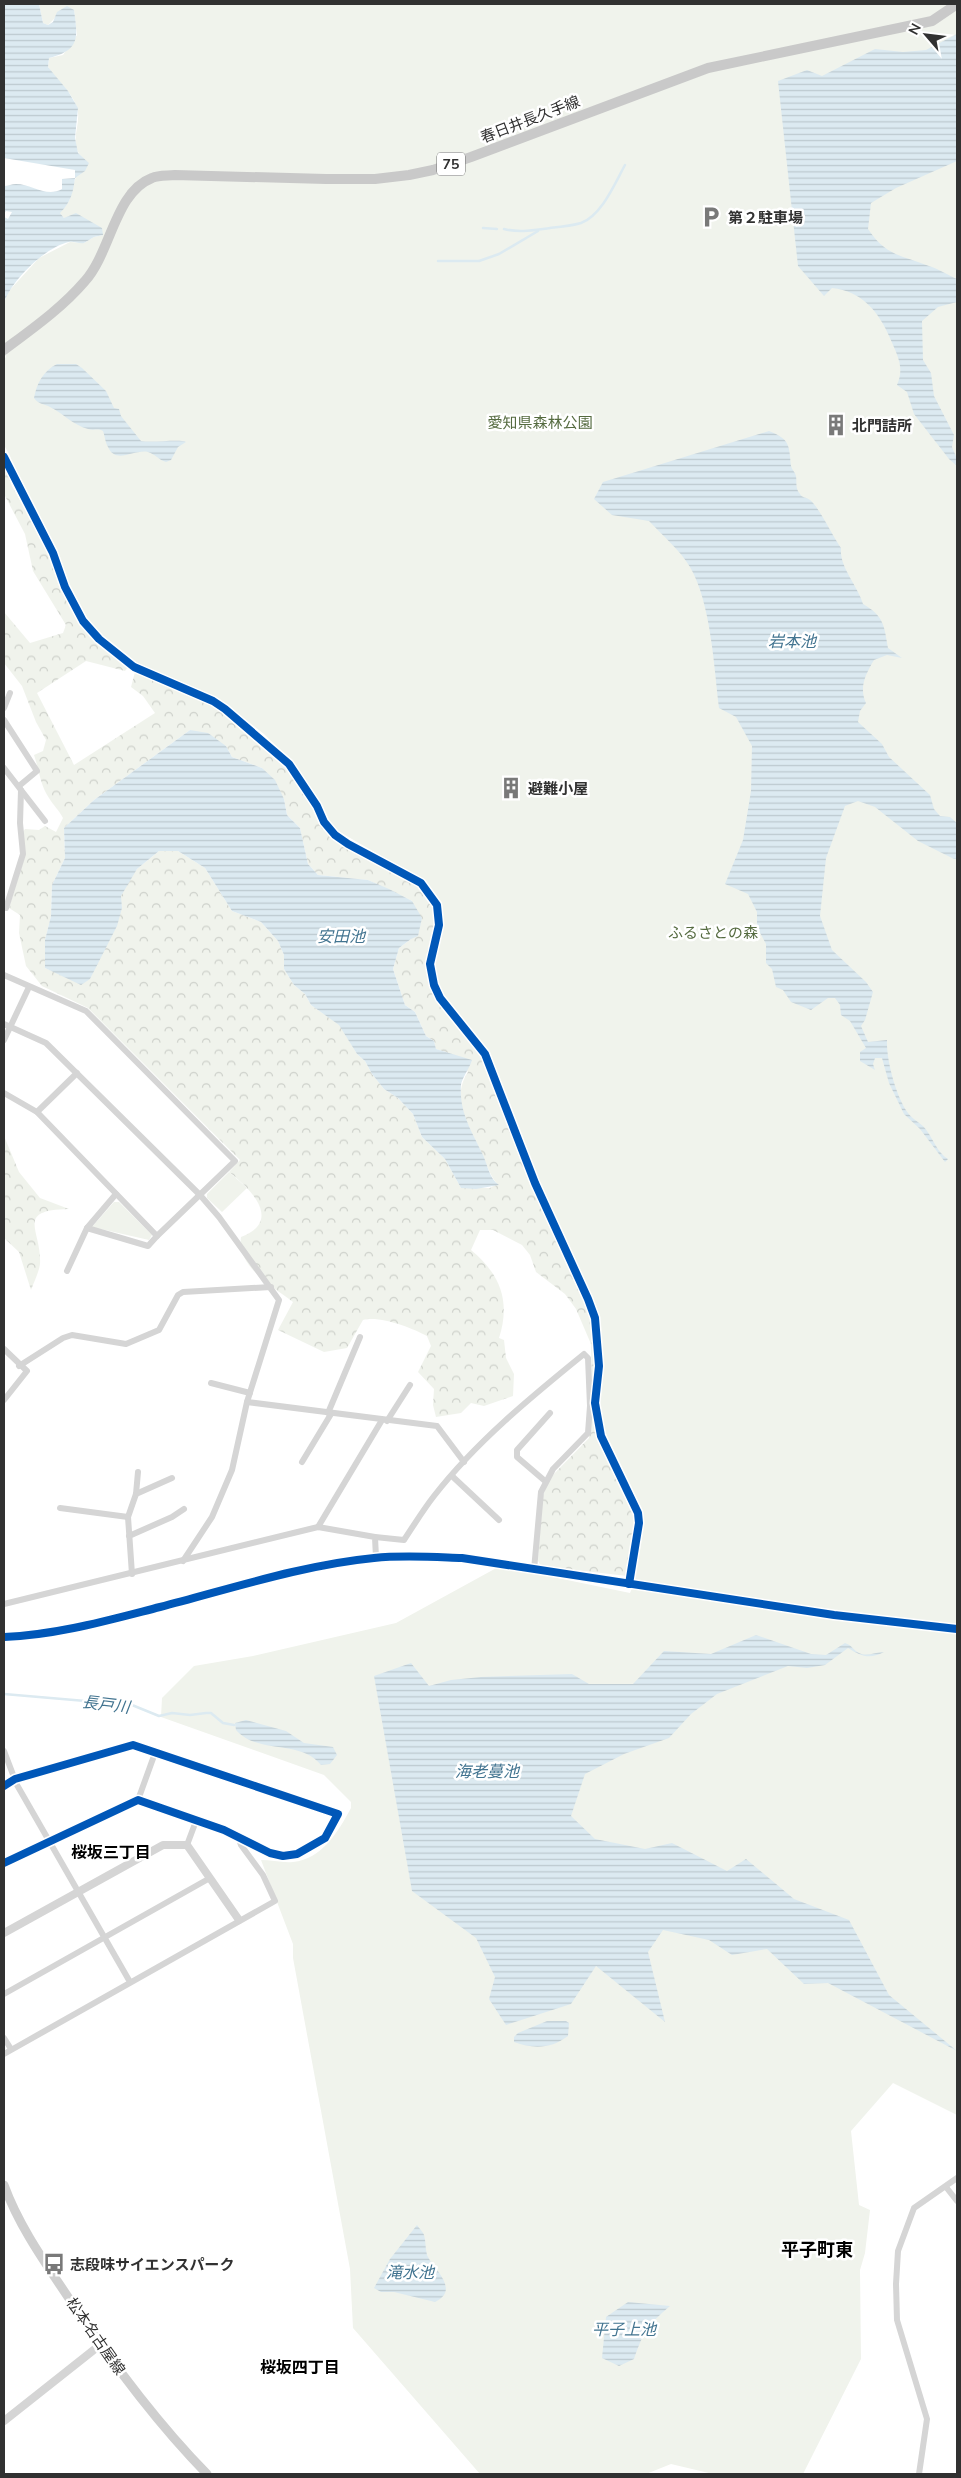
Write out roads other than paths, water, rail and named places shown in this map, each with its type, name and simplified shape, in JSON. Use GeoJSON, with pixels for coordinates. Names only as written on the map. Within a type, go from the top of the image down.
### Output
{"type":"FeatureCollection","features":[{"type":"Feature","properties":{"kind":"main road","name":"春日井長久手線"},"geometry":{"type":"LineString","coordinates":[[4,350],[62,305],[85,282],[101,259],[123,204],[133,190],[153,177],[174,175],[375,179],[425,172],[471,157],[708,68],[932,21],[957,4]]}},
{"type":"Feature","properties":{"kind":"main road","name":"松本名古屋線"},"geometry":{"type":"LineString","coordinates":[[4,2185],[14,2210],[31,2242],[100,2345],[157,2420],[207,2474]]}},
{"type":"Feature","properties":{"kind":"street"},"geometry":{"type":"LineString","coordinates":[[4,457],[53,553],[65,587],[83,621],[99,639],[134,667],[213,701],[225,709],[289,764],[317,806],[324,822],[335,834],[348,844],[421,883],[437,905],[439,925],[432,951],[431,976],[440,998],[485,1054],[535,1183],[595,1318],[599,1366],[586,1437],[553,1469],[545,1481],[541,1492],[534,1570]]}},
{"type":"Feature","properties":{"kind":"street"},"geometry":{"type":"LineString","coordinates":[[4,708],[10,693]]}},
{"type":"Feature","properties":{"kind":"street"},"geometry":{"type":"LineString","coordinates":[[4,720],[37,771],[20,788],[20,823],[23,854],[13,891],[6,908],[4,907]]}},
{"type":"Feature","properties":{"kind":"street"},"geometry":{"type":"LineString","coordinates":[[4,768],[45,821]]}},
{"type":"Feature","properties":{"kind":"street"},"geometry":{"type":"LineString","coordinates":[[4,975],[86,1011],[235,1161],[148,1246],[87,1228]]}},
{"type":"Feature","properties":{"kind":"street"},"geometry":{"type":"LineString","coordinates":[[4,1040],[7,1026],[29,987]]}},
{"type":"Feature","properties":{"kind":"street"},"geometry":{"type":"LineString","coordinates":[[7,1026],[46,1043],[200,1195],[220,1216],[271,1287],[278,1300],[247,1402],[232,1470],[212,1517],[183,1562]]}},
{"type":"Feature","properties":{"kind":"street"},"geometry":{"type":"LineString","coordinates":[[37,1112],[76,1073]]}},
{"type":"Feature","properties":{"kind":"street"},"geometry":{"type":"LineString","coordinates":[[4,1093],[37,1112],[157,1236]]}},
{"type":"Feature","properties":{"kind":"street"},"geometry":{"type":"LineString","coordinates":[[67,1271],[87,1228],[116,1194]]}},
{"type":"Feature","properties":{"kind":"street"},"geometry":{"type":"LineString","coordinates":[[19,1366],[63,1338],[72,1335],[126,1344],[159,1330],[178,1295],[183,1292],[271,1287]]}},
{"type":"Feature","properties":{"kind":"street"},"geometry":{"type":"LineString","coordinates":[[302,1462],[329,1413],[360,1336]]}},
{"type":"Feature","properties":{"kind":"street"},"geometry":{"type":"LineString","coordinates":[[4,1349],[19,1366],[27,1371],[4,1400]]}},
{"type":"Feature","properties":{"kind":"street"},"geometry":{"type":"LineString","coordinates":[[5,1603],[183,1562],[318,1527],[404,1540],[434,1496],[464,1462],[501,1424],[584,1354],[588,1358],[592,1403],[601,1436],[638,1513],[639,1522],[629,1584]]}},
{"type":"Feature","properties":{"kind":"street"},"geometry":{"type":"LineString","coordinates":[[211,1382],[250,1393]]}},
{"type":"Feature","properties":{"kind":"street"},"geometry":{"type":"LineString","coordinates":[[318,1527],[385,1420],[410,1385]]}},
{"type":"Feature","properties":{"kind":"street"},"geometry":{"type":"LineString","coordinates":[[247,1402],[437,1426],[464,1462]]}},
{"type":"Feature","properties":{"kind":"street"},"geometry":{"type":"LineString","coordinates":[[545,1481],[517,1457],[517,1450],[550,1413]]}},
{"type":"Feature","properties":{"kind":"street"},"geometry":{"type":"LineString","coordinates":[[132,1574],[128,1517],[136,1494],[138,1472]]}},
{"type":"Feature","properties":{"kind":"street"},"geometry":{"type":"LineString","coordinates":[[452,1476],[499,1520]]}},
{"type":"Feature","properties":{"kind":"street"},"geometry":{"type":"LineString","coordinates":[[136,1494],[172,1478]]}},
{"type":"Feature","properties":{"kind":"street"},"geometry":{"type":"LineString","coordinates":[[60,1508],[128,1517]]}},
{"type":"Feature","properties":{"kind":"street"},"geometry":{"type":"LineString","coordinates":[[130,1536],[172,1517],[184,1509]]}},
{"type":"Feature","properties":{"kind":"street"},"geometry":{"type":"LineString","coordinates":[[375,1537],[376,1558]]}},
{"type":"Feature","properties":{"kind":"street"},"geometry":{"type":"LineString","coordinates":[[4,1637],[30,1636],[101,1622],[327,1564],[376,1558],[418,1556],[462,1558],[834,1614],[957,1629]]}},
{"type":"Feature","properties":{"kind":"street"},"geometry":{"type":"LineString","coordinates":[[4,1786],[15,1779],[133,1745],[338,1814],[325,1838],[297,1854],[283,1856],[270,1853],[238,1836],[138,1800],[4,1863]]}},
{"type":"Feature","properties":{"kind":"street"},"geometry":{"type":"LineString","coordinates":[[4,1751],[15,1779],[130,1982]]}},
{"type":"Feature","properties":{"kind":"street"},"geometry":{"type":"LineString","coordinates":[[138,1800],[155,1753]]}},
{"type":"Feature","properties":{"kind":"street"},"geometry":{"type":"LineString","coordinates":[[188,1845],[196,1821]]}},
{"type":"Feature","properties":{"kind":"street"},"geometry":{"type":"LineString","coordinates":[[4,2054],[275,1901],[263,1875],[241,1845],[238,1836]]}},
{"type":"Feature","properties":{"kind":"street"},"geometry":{"type":"LineString","coordinates":[[4,1933],[163,1845],[188,1845]]}},
{"type":"Feature","properties":{"kind":"street"},"geometry":{"type":"LineString","coordinates":[[188,1845],[239,1920]]}},
{"type":"Feature","properties":{"kind":"street"},"geometry":{"type":"LineString","coordinates":[[4,1994],[210,1878]]}},
{"type":"Feature","properties":{"kind":"street"},"geometry":{"type":"LineString","coordinates":[[4,2038],[11,2049]]}},
{"type":"Feature","properties":{"kind":"street"},"geometry":{"type":"LineString","coordinates":[[919,2474],[927,2419],[898,2320],[896,2284],[898,2251],[914,2208],[957,2178]]}},
{"type":"Feature","properties":{"kind":"street"},"geometry":{"type":"LineString","coordinates":[[946,2187],[957,2200]]}},
{"type":"Feature","properties":{"kind":"street"},"geometry":{"type":"LineString","coordinates":[[4,2421],[100,2345]]}},
{"type":"Feature","properties":{"kind":"water"},"geometry":{"type":"Polygon","coordinates":[[[4,4],[39,4],[43,23],[48,25],[53,22],[57,12],[67,6],[74,10],[75,41],[67,51],[49,58],[48,67],[68,91],[78,108],[75,138],[78,153],[89,163],[85,171],[75,178],[75,170],[4,158],[4,4]]]}},
{"type":"Feature","properties":{"kind":"water"},"geometry":{"type":"Polygon","coordinates":[[[957,34],[957,161],[896,188],[871,203],[868,229],[881,245],[895,254],[957,279],[957,302],[938,307],[922,321],[923,360],[931,373],[934,396],[954,435],[952,447],[957,459],[957,466],[949,459],[914,414],[907,392],[897,385],[900,372],[899,361],[886,329],[875,312],[861,298],[843,290],[832,288],[824,296],[798,266],[778,81],[807,70],[822,76],[875,49],[903,52],[926,50],[957,34]]]}},
{"type":"Feature","properties":{"kind":"water"},"geometry":{"type":"Polygon","coordinates":[[[75,178],[71,197],[60,213],[64,218],[76,213],[102,228],[103,235],[94,237],[84,243],[69,242],[50,251],[21,275],[4,303],[4,217],[8,219],[12,212],[6,211],[4,214],[4,186],[15,184],[50,192],[62,189],[62,179],[75,178]]]}},
{"type":"Feature","properties":{"kind":"water"},"geometry":{"type":"Polygon","coordinates":[[[57,364],[76,364],[82,368],[106,391],[114,408],[119,409],[121,416],[141,441],[186,442],[178,447],[171,460],[166,462],[148,452],[120,456],[111,452],[103,431],[90,430],[78,425],[34,398],[41,378],[57,364]]]}},
{"type":"Feature","properties":{"kind":"water","name":"岩本池"},"geometry":{"type":"Polygon","coordinates":[[[769,431],[785,440],[789,448],[791,466],[796,476],[798,492],[809,499],[822,515],[841,548],[843,562],[863,604],[870,608],[882,622],[888,648],[902,658],[887,655],[874,660],[864,681],[863,692],[866,703],[860,711],[858,722],[882,744],[889,757],[930,795],[934,809],[940,816],[950,817],[957,823],[957,859],[954,859],[918,841],[875,807],[858,801],[845,806],[826,858],[820,916],[832,950],[866,982],[873,992],[865,1020],[861,1026],[868,1042],[887,1040],[890,1067],[900,1098],[908,1113],[925,1128],[939,1150],[948,1159],[945,1162],[920,1129],[904,1114],[889,1083],[882,1058],[875,1058],[873,1064],[875,1070],[860,1061],[860,1052],[866,1048],[850,1021],[841,1015],[840,1005],[835,998],[828,998],[811,1010],[791,1002],[783,990],[776,987],[772,969],[766,963],[766,944],[757,927],[757,912],[748,894],[725,884],[743,840],[751,791],[752,746],[736,717],[719,708],[713,655],[703,598],[690,567],[671,543],[649,521],[612,515],[594,499],[603,482],[769,431]]]}},
{"type":"Feature","properties":{"kind":"water","name":"安田池"},"geometry":{"type":"Polygon","coordinates":[[[190,730],[208,733],[226,746],[232,757],[262,768],[275,780],[284,799],[287,815],[300,828],[308,864],[318,875],[368,880],[412,901],[422,918],[418,936],[399,948],[393,969],[405,1005],[415,1012],[426,1036],[434,1041],[436,1049],[472,1060],[461,1083],[462,1104],[467,1122],[491,1175],[499,1185],[476,1189],[461,1188],[445,1159],[422,1137],[413,1114],[398,1098],[384,1089],[372,1074],[365,1061],[357,1054],[339,1025],[311,1005],[305,994],[294,985],[284,969],[284,955],[278,941],[261,922],[232,911],[205,868],[178,851],[159,851],[137,869],[121,896],[122,908],[117,926],[90,979],[81,985],[45,968],[45,940],[51,916],[52,885],[65,858],[64,828],[94,800],[190,730]]]}},
{"type":"Feature","properties":{"kind":"water","name":"海老蔓池"},"geometry":{"type":"Polygon","coordinates":[[[756,1635],[811,1654],[826,1655],[845,1643],[862,1654],[884,1652],[874,1656],[865,1656],[848,1648],[825,1665],[807,1668],[788,1666],[717,1694],[691,1714],[669,1738],[624,1754],[585,1774],[571,1816],[595,1839],[645,1849],[672,1843],[727,1871],[746,1859],[794,1899],[849,1920],[889,1995],[957,2051],[828,1983],[804,1984],[767,1949],[732,1955],[709,1940],[663,1930],[648,1952],[665,2022],[596,1966],[571,2004],[506,2025],[489,1999],[495,1977],[476,1938],[412,1891],[374,1676],[411,1663],[429,1686],[451,1680],[481,1677],[572,1674],[589,1684],[633,1684],[664,1651],[711,1654],[756,1635]]]}},
{"type":"Feature","properties":{"kind":"water"},"geometry":{"type":"Polygon","coordinates":[[[246,1720],[286,1731],[304,1743],[333,1747],[337,1755],[330,1764],[321,1765],[312,1757],[302,1752],[267,1745],[245,1738],[236,1730],[235,1723],[246,1720]]]}},
{"type":"Feature","properties":{"kind":"water"},"geometry":{"type":"Polygon","coordinates":[[[547,2021],[566,2021],[569,2023],[568,2036],[555,2043],[535,2047],[514,2042],[514,2037],[518,2033],[547,2021]]]}},
{"type":"Feature","properties":{"kind":"water","name":"滝水池"},"geometry":{"type":"Polygon","coordinates":[[[417,2225],[424,2235],[427,2255],[445,2285],[446,2291],[435,2302],[394,2292],[381,2292],[374,2288],[390,2259],[417,2225]]]}},
{"type":"Feature","properties":{"kind":"water","name":"平子上池"},"geometry":{"type":"Polygon","coordinates":[[[628,2302],[670,2306],[648,2329],[640,2342],[634,2359],[619,2366],[602,2358],[606,2317],[628,2302]]]}},
{"type":"Feature","properties":{"kind":"waterway"},"geometry":{"type":"LineString","coordinates":[[504,229],[527,231],[566,226],[589,219],[602,206],[625,165]]}},
{"type":"Feature","properties":{"kind":"waterway"},"geometry":{"type":"LineString","coordinates":[[483,228],[497,229]]}},
{"type":"Feature","properties":{"kind":"waterway"},"geometry":{"type":"LineString","coordinates":[[438,261],[479,261],[499,254],[538,231]]}},
{"type":"Feature","properties":{"kind":"waterway","name":"長戸川"},"geometry":{"type":"LineString","coordinates":[[4,1694],[132,1705],[159,1716],[172,1713],[190,1715],[211,1713],[223,1723],[234,1725]]}},
{"type":"Feature","properties":{"kind":"place","name":"第２駐車場"},"geometry":{"type":"Point","coordinates":[711,217]}},
{"type":"Feature","properties":{"kind":"place","name":"北門詰所"},"geometry":{"type":"Point","coordinates":[836,425]}},
{"type":"Feature","properties":{"kind":"place","name":"避難小屋"},"geometry":{"type":"Point","coordinates":[511,788]}},
{"type":"Feature","properties":{"kind":"place","name":"志段味サイエンスパーク"},"geometry":{"type":"Point","coordinates":[54,2264]}},
{"type":"Feature","properties":{"kind":"district","name":"桜坂三丁目"},"geometry":{"type":"Point","coordinates":[111,1852]}},
{"type":"Feature","properties":{"kind":"district","name":"平子町東"},"geometry":{"type":"Point","coordinates":[817,2249]}},
{"type":"Feature","properties":{"kind":"district","name":"桜坂四丁目"},"geometry":{"type":"Point","coordinates":[300,2367]}},
{"type":"Feature","properties":{"kind":"park label","name":"愛知県森林公園"},"geometry":{"type":"Point","coordinates":[540,422]}},
{"type":"Feature","properties":{"kind":"park label","name":"ふるさとの森"},"geometry":{"type":"Point","coordinates":[713,932]}}]}
